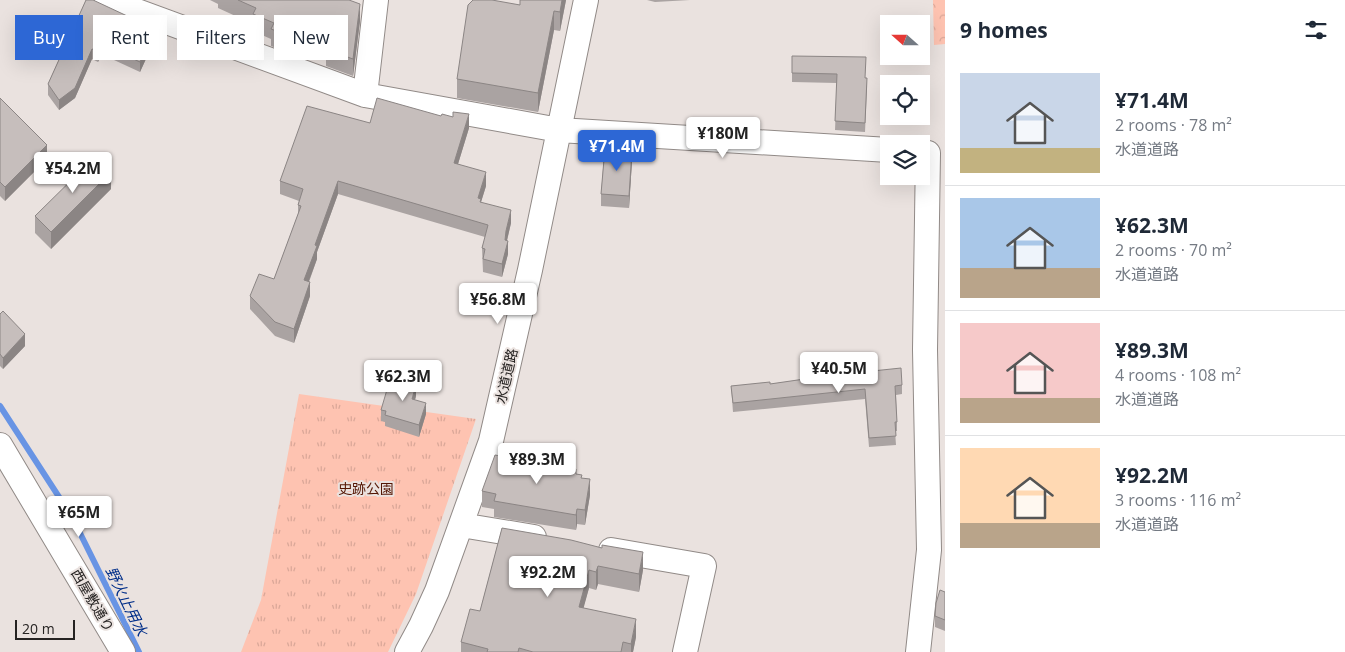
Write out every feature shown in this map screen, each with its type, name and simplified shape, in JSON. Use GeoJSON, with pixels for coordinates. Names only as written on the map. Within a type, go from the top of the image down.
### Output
{"type":"FeatureCollection","features":[{"type":"Feature","properties":{"kind":"street"},"geometry":{"type":"LineString","coordinates":[[107,0],[365,95],[559,130],[880,149]]}},
{"type":"Feature","properties":{"kind":"street"},"geometry":{"type":"LineString","coordinates":[[365,95],[376,0]]}},
{"type":"Feature","properties":{"kind":"street","name":"水道道路"},"geometry":{"type":"LineString","coordinates":[[407,652],[437,591],[491,441],[530,270],[586,0]]}},
{"type":"Feature","properties":{"kind":"street"},"geometry":{"type":"LineString","coordinates":[[918,652],[929,550],[926,350],[931,152]]}},
{"type":"Feature","properties":{"kind":"street","name":"西屋敷通り"},"geometry":{"type":"LineString","coordinates":[[0,445],[123,652]]}},
{"type":"Feature","properties":{"kind":"street"},"geometry":{"type":"LineString","coordinates":[[461,525],[559,541]]}},
{"type":"Feature","properties":{"kind":"street"},"geometry":{"type":"LineString","coordinates":[[588,546],[704,566],[685,652]]}},
{"type":"Feature","properties":{"kind":"green space"},"geometry":{"type":"Polygon","coordinates":[[[933,0],[945,0],[945,44],[934,45],[933,0]]]}},
{"type":"Feature","properties":{"kind":"green space","name":"史跡公園"},"geometry":{"type":"Polygon","coordinates":[[[299,394],[476,419],[416,594],[388,652],[241,652],[261,600],[299,394]]]}},
{"type":"Feature","properties":{"kind":"building"},"geometry":{"type":"Polygon","coordinates":[[[86,0],[93,0],[125,15],[93,15],[93,49],[75,88],[59,100],[48,84],[59,60],[83,60],[83,15],[79,15],[86,0]]]}},
{"type":"Feature","properties":{"kind":"building"},"geometry":{"type":"Polygon","coordinates":[[[238,0],[349,0],[360,4],[353,59],[348,57],[348,15],[274,15],[274,23],[264,19],[264,15],[253,14],[256,8],[238,0]]]}},
{"type":"Feature","properties":{"kind":"building"},"geometry":{"type":"Polygon","coordinates":[[[473,0],[492,0],[520,5],[520,0],[562,0],[560,12],[554,11],[538,93],[457,79],[468,5],[473,0]]]}},
{"type":"Feature","properties":{"kind":"building"},"geometry":{"type":"Polygon","coordinates":[[[792,56],[866,57],[865,123],[835,121],[837,74],[792,73],[792,56]]]}},
{"type":"Feature","properties":{"kind":"building"},"geometry":{"type":"Polygon","coordinates":[[[0,98],[47,145],[5,187],[0,182],[0,98]]]}},
{"type":"Feature","properties":{"kind":"building"},"geometry":{"type":"Polygon","coordinates":[[[377,98],[441,116],[442,114],[453,117],[453,112],[469,114],[454,163],[486,172],[478,198],[481,199],[480,202],[511,210],[505,240],[508,241],[502,264],[483,259],[485,249],[482,248],[488,225],[338,181],[304,280],[310,282],[294,329],[275,322],[250,296],[259,274],[274,279],[301,206],[298,205],[303,189],[280,181],[307,106],[370,123],[377,98]]]}},
{"type":"Feature","properties":{"kind":"building"},"geometry":{"type":"Polygon","coordinates":[[[595,140],[615,141],[614,148],[594,148],[595,140]]]}},
{"type":"Feature","properties":{"kind":"building"},"geometry":{"type":"Polygon","coordinates":[[[605,148],[632,150],[629,196],[601,194],[605,148]]]}},
{"type":"Feature","properties":{"kind":"building"},"geometry":{"type":"Polygon","coordinates":[[[96,156],[111,172],[51,232],[35,216],[96,156]]]}},
{"type":"Feature","properties":{"kind":"building"},"geometry":{"type":"Polygon","coordinates":[[[3,311],[25,334],[3,358],[0,354],[0,314],[3,311]]]}},
{"type":"Feature","properties":{"kind":"building"},"geometry":{"type":"Polygon","coordinates":[[[901,368],[902,385],[895,386],[896,436],[869,438],[865,389],[733,403],[731,386],[770,382],[770,384],[839,374],[839,371],[862,369],[863,372],[901,368]]]}},
{"type":"Feature","properties":{"kind":"building"},"geometry":{"type":"Polygon","coordinates":[[[391,376],[416,385],[412,399],[426,403],[419,425],[385,415],[386,411],[381,410],[391,376]]]}},
{"type":"Feature","properties":{"kind":"building"},"geometry":{"type":"Polygon","coordinates":[[[495,455],[576,469],[576,474],[582,475],[581,478],[590,479],[585,510],[577,509],[576,515],[494,501],[496,494],[482,491],[495,455]]]}},
{"type":"Feature","properties":{"kind":"building"},"geometry":{"type":"Polygon","coordinates":[[[502,528],[571,540],[602,548],[602,545],[643,552],[639,574],[598,566],[596,572],[589,570],[579,607],[636,619],[631,644],[623,642],[621,652],[533,652],[519,648],[518,652],[487,652],[488,649],[461,642],[470,609],[480,611],[502,528]]]}},
{"type":"Feature","properties":{"kind":"building"},"geometry":{"type":"Polygon","coordinates":[[[940,590],[945,592],[945,620],[935,616],[940,590]]]}},
{"type":"Feature","properties":{"kind":"waterway","name":"野火止用水"},"geometry":{"type":"LineString","coordinates":[[0,406],[72,517],[139,652]]}}]}
